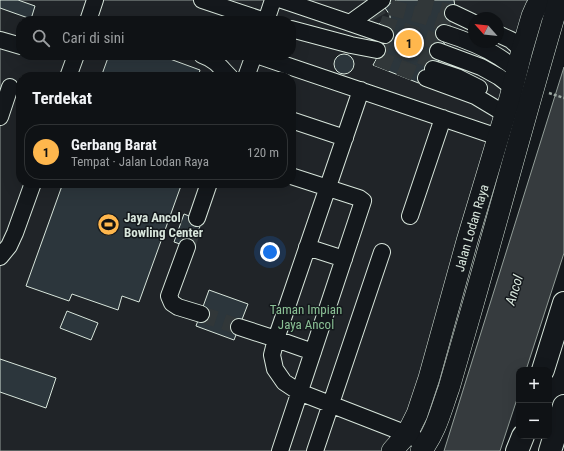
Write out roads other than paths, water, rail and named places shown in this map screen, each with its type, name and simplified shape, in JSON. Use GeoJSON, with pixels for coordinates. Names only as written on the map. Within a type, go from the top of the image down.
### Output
{"type":"FeatureCollection","features":[{"type":"Feature","properties":{"kind":"highway"},"geometry":{"type":"LineString","coordinates":[[544,367],[564,303]]}},
{"type":"Feature","properties":{"kind":"highway"},"geometry":{"type":"LineString","coordinates":[[550,451],[564,406]]}},
{"type":"Feature","properties":{"kind":"highway"},"geometry":{"type":"LineString","coordinates":[[554,451],[564,419]]}},
{"type":"Feature","properties":{"kind":"highway"},"geometry":{"type":"LineString","coordinates":[[517,451],[521,439]]}},
{"type":"Feature","properties":{"kind":"main road","name":"Jalan Lodan Raya"},"geometry":{"type":"LineString","coordinates":[[392,451],[407,434],[417,414],[429,378],[532,16],[541,0]]}},
{"type":"Feature","properties":{"kind":"main road","name":"Jalan Lodan Raya"},"geometry":{"type":"LineString","coordinates":[[423,448],[437,425],[461,348],[559,0]]}},
{"type":"Feature","properties":{"kind":"street"},"geometry":{"type":"LineString","coordinates":[[90,16],[95,0]]}},
{"type":"Feature","properties":{"kind":"street"},"geometry":{"type":"LineString","coordinates":[[202,0],[250,16]]}},
{"type":"Feature","properties":{"kind":"street"},"geometry":{"type":"LineString","coordinates":[[267,16],[273,0]]}},
{"type":"Feature","properties":{"kind":"street"},"geometry":{"type":"LineString","coordinates":[[288,2],[316,0]]}},
{"type":"Feature","properties":{"kind":"street"},"geometry":{"type":"LineString","coordinates":[[350,23],[382,0]]}},
{"type":"Feature","properties":{"kind":"street"},"geometry":{"type":"LineString","coordinates":[[288,2],[350,23],[379,42],[351,45],[296,30]]}},
{"type":"Feature","properties":{"kind":"street"},"geometry":{"type":"LineString","coordinates":[[441,47],[468,27]]}},
{"type":"Feature","properties":{"kind":"street"},"geometry":{"type":"LineString","coordinates":[[441,47],[468,36]]}},
{"type":"Feature","properties":{"kind":"street"},"geometry":{"type":"LineString","coordinates":[[504,37],[511,40],[513,83]]}},
{"type":"Feature","properties":{"kind":"street"},"geometry":{"type":"LineString","coordinates":[[0,40],[16,45]]}},
{"type":"Feature","properties":{"kind":"street"},"geometry":{"type":"LineString","coordinates":[[441,47],[476,96],[513,83]]}},
{"type":"Feature","properties":{"kind":"street"},"geometry":{"type":"LineString","coordinates":[[441,47],[513,83]]}},
{"type":"Feature","properties":{"kind":"street"},"geometry":{"type":"LineString","coordinates":[[499,48],[513,83]]}},
{"type":"Feature","properties":{"kind":"street"},"geometry":{"type":"LineString","coordinates":[[70,72],[74,60]]}},
{"type":"Feature","properties":{"kind":"street"},"geometry":{"type":"LineString","coordinates":[[213,60],[225,72]]}},
{"type":"Feature","properties":{"kind":"street"},"geometry":{"type":"LineString","coordinates":[[248,72],[253,60]]}},
{"type":"Feature","properties":{"kind":"street"},"geometry":{"type":"LineString","coordinates":[[270,60],[498,137]]}},
{"type":"Feature","properties":{"kind":"street"},"geometry":{"type":"LineString","coordinates":[[0,117],[10,87]]}},
{"type":"Feature","properties":{"kind":"street"},"geometry":{"type":"LineString","coordinates":[[361,90],[276,339],[272,355],[275,369],[284,382],[299,392],[407,434],[423,448]]}},
{"type":"Feature","properties":{"kind":"street"},"geometry":{"type":"LineString","coordinates":[[410,216],[443,118]]}},
{"type":"Feature","properties":{"kind":"street"},"geometry":{"type":"LineString","coordinates":[[296,122],[345,138]]}},
{"type":"Feature","properties":{"kind":"street"},"geometry":{"type":"LineString","coordinates":[[280,451],[363,201],[359,198],[296,178]]}},
{"type":"Feature","properties":{"kind":"street"},"geometry":{"type":"LineString","coordinates":[[0,256],[9,246],[15,234],[31,188]]}},
{"type":"Feature","properties":{"kind":"street"},"geometry":{"type":"LineString","coordinates":[[196,218],[207,188]]}},
{"type":"Feature","properties":{"kind":"street"},"geometry":{"type":"LineString","coordinates":[[187,246],[170,296],[172,303],[178,307],[201,314]]}},
{"type":"Feature","properties":{"kind":"street"},"geometry":{"type":"LineString","coordinates":[[307,247],[344,259]]}},
{"type":"Feature","properties":{"kind":"street"},"geometry":{"type":"LineString","coordinates":[[315,451],[382,252]]}},
{"type":"Feature","properties":{"kind":"street"},"geometry":{"type":"LineString","coordinates":[[239,327],[313,352]]}},
{"type":"Feature","properties":{"kind":"water","name":"Ancol"},"geometry":{"type":"Polygon","coordinates":[[[564,67],[564,253],[527,367],[516,367],[516,402],[500,451],[444,451],[564,67]]]}},
{"type":"Feature","properties":{"kind":"tunnel"},"geometry":{"type":"LineString","coordinates":[[417,4],[453,13]]}},
{"type":"Feature","properties":{"kind":"tunnel"},"geometry":{"type":"LineString","coordinates":[[368,14],[382,6],[385,6],[450,25]]}},
{"type":"Feature","properties":{"kind":"tunnel"},"geometry":{"type":"LineString","coordinates":[[380,23],[445,44]]}},
{"type":"Feature","properties":{"kind":"tunnel"},"geometry":{"type":"LineString","coordinates":[[374,42],[410,52],[438,63]]}},
{"type":"Feature","properties":{"kind":"tunnel"},"geometry":{"type":"LineString","coordinates":[[377,58],[426,78]]}},
{"type":"Feature","properties":{"kind":"tunnel"},"geometry":{"type":"LineString","coordinates":[[187,247],[197,218]]}},
{"type":"Feature","properties":{"kind":"tunnel"},"geometry":{"type":"LineString","coordinates":[[201,314],[239,327]]}},
{"type":"Feature","properties":{"kind":"place","name":"Gerbang Barat"},"geometry":{"type":"Point","coordinates":[409,43]}},
{"type":"Feature","properties":{"kind":"place","name":"Jaya Ancol Bowling Center"},"geometry":{"type":"Point","coordinates":[108,224]}},
{"type":"Feature","properties":{"kind":"park label","name":"Taman Impian Jaya Ancol"},"geometry":{"type":"Point","coordinates":[306,316]}}]}
